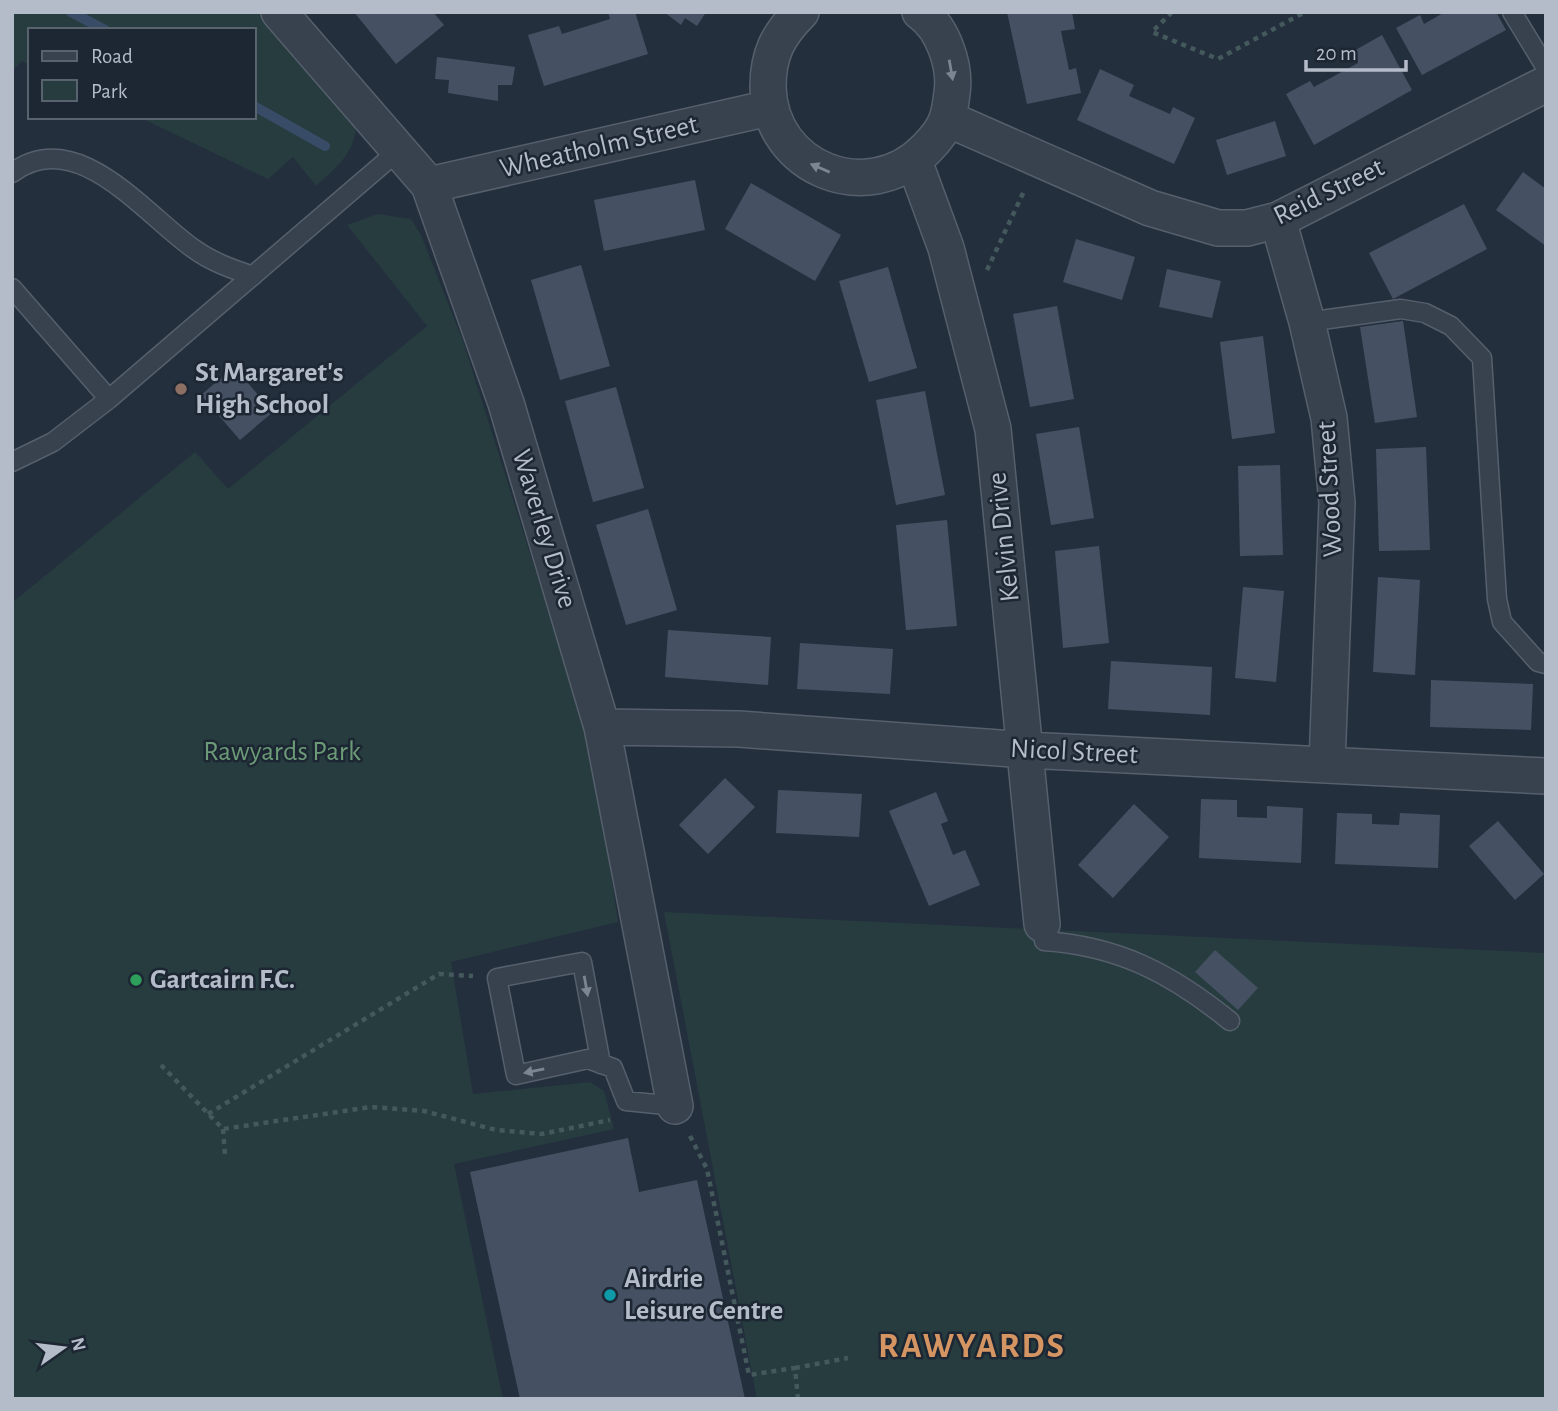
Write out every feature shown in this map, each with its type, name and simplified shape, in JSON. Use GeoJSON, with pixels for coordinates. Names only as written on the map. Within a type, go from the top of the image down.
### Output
{"type":"FeatureCollection","features":[{"type":"Feature","properties":{"kind":"street","name":"Waverley Drive"},"geometry":{"type":"LineString","coordinates":[[279,12],[429,186],[506,403],[602,727],[675,1106]]}},
{"type":"Feature","properties":{"kind":"street"},"geometry":{"type":"LineString","coordinates":[[801,12],[781,32],[768,63],[769,108],[783,138],[806,161],[822,170],[855,178],[887,174],[914,161],[937,138],[948,119],[954,80],[947,48],[924,13]]}},
{"type":"Feature","properties":{"kind":"street","name":"Reid Street"},"geometry":{"type":"LineString","coordinates":[[948,119],[1150,208],[1218,228],[1247,228],[1278,220],[1546,84]]}},
{"type":"Feature","properties":{"kind":"street","name":"Wheatholm Street"},"geometry":{"type":"LineString","coordinates":[[429,186],[769,108]]}},
{"type":"Feature","properties":{"kind":"street","name":"Kelvin Drive"},"geometry":{"type":"LineString","coordinates":[[914,161],[946,248],[993,429],[1042,924]]}},
{"type":"Feature","properties":{"kind":"street","name":"Wood Street"},"geometry":{"type":"LineString","coordinates":[[1278,220],[1307,322],[1329,418],[1336,503],[1327,764]]}},
{"type":"Feature","properties":{"kind":"street","name":"Nicol Street"},"geometry":{"type":"LineString","coordinates":[[602,727],[739,729],[1026,750],[1546,776]]}},
{"type":"Feature","properties":{"kind":"lane"},"geometry":{"type":"LineString","coordinates":[[1512,12],[1546,68]]}},
{"type":"Feature","properties":{"kind":"lane"},"geometry":{"type":"LineString","coordinates":[[12,462],[53,442],[109,399],[398,151]]}},
{"type":"Feature","properties":{"kind":"lane"},"geometry":{"type":"LineString","coordinates":[[12,173],[24,164],[69,158],[108,178],[195,250],[222,265],[253,276]]}},
{"type":"Feature","properties":{"kind":"lane"},"geometry":{"type":"LineString","coordinates":[[12,288],[109,399]]}},
{"type":"Feature","properties":{"kind":"lane"},"geometry":{"type":"LineString","coordinates":[[1307,322],[1401,309],[1425,313],[1451,326],[1482,358],[1497,599],[1502,622],[1538,662],[1546,664]]}},
{"type":"Feature","properties":{"kind":"lane"},"geometry":{"type":"LineString","coordinates":[[1042,924],[1044,941],[1079,943],[1114,953],[1164,973],[1193,991],[1230,1021]]}},
{"type":"Feature","properties":{"kind":"lane"},"geometry":{"type":"LineString","coordinates":[[601,1064],[582,962],[497,978],[516,1075],[587,1059],[601,1064],[613,1068],[626,1101],[675,1106]]}},
{"type":"Feature","properties":{"kind":"path"},"geometry":{"type":"LineString","coordinates":[[1172,12],[1152,32],[1218,59],[1305,12]]}},
{"type":"Feature","properties":{"kind":"path"},"geometry":{"type":"LineString","coordinates":[[965,316],[1039,160]]}},
{"type":"Feature","properties":{"kind":"path"},"geometry":{"type":"LineString","coordinates":[[208,1114],[439,974],[497,978]]}},
{"type":"Feature","properties":{"kind":"path"},"geometry":{"type":"LineString","coordinates":[[161,1065],[223,1129],[225,1155]]}},
{"type":"Feature","properties":{"kind":"path"},"geometry":{"type":"LineString","coordinates":[[675,1106],[707,1169],[749,1375],[848,1358]]}},
{"type":"Feature","properties":{"kind":"path"},"geometry":{"type":"LineString","coordinates":[[223,1129],[371,1107],[424,1111],[496,1130],[542,1134],[619,1118]]}},
{"type":"Feature","properties":{"kind":"path"},"geometry":{"type":"LineString","coordinates":[[794,1368],[798,1399]]}},
{"type":"Feature","properties":{"kind":"green space"},"geometry":{"type":"Polygon","coordinates":[[[12,12],[264,12],[356,126],[355,136],[343,159],[316,186],[293,157],[268,179],[143,119],[256,119],[256,28],[28,28],[28,64],[22,61],[12,71],[12,12]]]}},
{"type":"Feature","properties":{"kind":"green space","name":"Rawyards Park"},"geometry":{"type":"Polygon","coordinates":[[[378,214],[411,219],[421,235],[463,341],[574,693],[597,782],[618,922],[451,962],[473,1094],[590,1082],[604,1091],[614,1129],[454,1164],[503,1399],[12,1399],[12,603],[195,452],[228,489],[427,326],[347,225],[378,214]]]}},
{"type":"Feature","properties":{"kind":"green space"},"geometry":{"type":"Polygon","coordinates":[[[664,912],[1546,953],[1546,1399],[757,1399],[664,912]]]}},
{"type":"Feature","properties":{"kind":"building"},"geometry":{"type":"Polygon","coordinates":[[[354,12],[433,12],[444,25],[396,64],[354,12]]]}},
{"type":"Feature","properties":{"kind":"building"},"geometry":{"type":"Polygon","coordinates":[[[608,12],[635,12],[648,54],[544,86],[528,35],[559,26],[562,34],[610,19],[608,12]]]}},
{"type":"Feature","properties":{"kind":"building"},"geometry":{"type":"Polygon","coordinates":[[[664,12],[706,12],[697,26],[685,18],[681,25],[664,12]]]}},
{"type":"Feature","properties":{"kind":"building"},"geometry":{"type":"Polygon","coordinates":[[[1007,12],[1072,12],[1075,29],[1061,31],[1069,70],[1076,68],[1081,93],[1027,104],[1007,12]]]}},
{"type":"Feature","properties":{"kind":"building"},"geometry":{"type":"Polygon","coordinates":[[[1445,12],[1496,12],[1506,30],[1422,75],[1396,28],[1420,15],[1424,24],[1445,12]]]}},
{"type":"Feature","properties":{"kind":"building"},"geometry":{"type":"Polygon","coordinates":[[[1382,35],[1412,90],[1314,145],[1286,94],[1310,81],[1314,87],[1358,63],[1352,52],[1382,35]]]}},
{"type":"Feature","properties":{"kind":"building"},"geometry":{"type":"Polygon","coordinates":[[[437,57],[515,67],[512,85],[498,85],[498,101],[448,93],[449,80],[435,79],[437,57]]]}},
{"type":"Feature","properties":{"kind":"building"},"geometry":{"type":"Polygon","coordinates":[[[1100,69],[1134,85],[1129,96],[1170,114],[1173,107],[1195,118],[1174,164],[1077,120],[1100,69]]]}},
{"type":"Feature","properties":{"kind":"building"},"geometry":{"type":"Polygon","coordinates":[[[1275,121],[1286,156],[1227,175],[1216,140],[1275,121]]]}},
{"type":"Feature","properties":{"kind":"building"},"geometry":{"type":"Polygon","coordinates":[[[1523,172],[1546,189],[1546,246],[1496,210],[1523,172]]]}},
{"type":"Feature","properties":{"kind":"building"},"geometry":{"type":"Polygon","coordinates":[[[695,180],[705,230],[604,251],[594,200],[695,180]]]}},
{"type":"Feature","properties":{"kind":"building"},"geometry":{"type":"Polygon","coordinates":[[[751,183],[841,235],[815,281],[725,229],[751,183]]]}},
{"type":"Feature","properties":{"kind":"building"},"geometry":{"type":"Polygon","coordinates":[[[1464,204],[1487,249],[1393,299],[1369,253],[1464,204]]]}},
{"type":"Feature","properties":{"kind":"building"},"geometry":{"type":"Polygon","coordinates":[[[1076,239],[1135,257],[1122,300],[1063,282],[1076,239]]]}},
{"type":"Feature","properties":{"kind":"building"},"geometry":{"type":"Polygon","coordinates":[[[581,265],[610,366],[560,380],[531,280],[581,265]]]}},
{"type":"Feature","properties":{"kind":"building"},"geometry":{"type":"Polygon","coordinates":[[[888,267],[917,368],[869,382],[839,281],[888,267]]]}},
{"type":"Feature","properties":{"kind":"building"},"geometry":{"type":"Polygon","coordinates":[[[1167,269],[1221,281],[1212,318],[1159,307],[1167,269]]]}},
{"type":"Feature","properties":{"kind":"building"},"geometry":{"type":"Polygon","coordinates":[[[1057,306],[1074,399],[1030,407],[1013,314],[1057,306]]]}},
{"type":"Feature","properties":{"kind":"building"},"geometry":{"type":"Polygon","coordinates":[[[1403,321],[1417,417],[1375,423],[1360,327],[1403,321]]]}},
{"type":"Feature","properties":{"kind":"building"},"geometry":{"type":"Polygon","coordinates":[[[1263,336],[1275,433],[1232,439],[1220,342],[1263,336]]]}},
{"type":"Feature","properties":{"kind":"building"},"geometry":{"type":"Polygon","coordinates":[[[234,367],[273,412],[240,440],[201,395],[234,367]]]}},
{"type":"Feature","properties":{"kind":"building"},"geometry":{"type":"Polygon","coordinates":[[[616,387],[644,488],[593,502],[565,401],[616,387]]]}},
{"type":"Feature","properties":{"kind":"building"},"geometry":{"type":"Polygon","coordinates":[[[925,391],[945,495],[896,505],[876,400],[925,391]]]}},
{"type":"Feature","properties":{"kind":"building"},"geometry":{"type":"Polygon","coordinates":[[[1079,427],[1094,518],[1051,525],[1036,434],[1079,427]]]}},
{"type":"Feature","properties":{"kind":"building"},"geometry":{"type":"Polygon","coordinates":[[[1426,447],[1430,550],[1379,551],[1376,449],[1426,447]]]}},
{"type":"Feature","properties":{"kind":"building"},"geometry":{"type":"Polygon","coordinates":[[[1280,465],[1283,555],[1240,556],[1238,466],[1280,465]]]}},
{"type":"Feature","properties":{"kind":"building"},"geometry":{"type":"Polygon","coordinates":[[[648,509],[677,610],[626,625],[596,525],[648,509]]]}},
{"type":"Feature","properties":{"kind":"building"},"geometry":{"type":"Polygon","coordinates":[[[947,520],[957,626],[906,630],[896,525],[947,520]]]}},
{"type":"Feature","properties":{"kind":"building"},"geometry":{"type":"Polygon","coordinates":[[[1099,546],[1109,643],[1063,648],[1055,551],[1099,546]]]}},
{"type":"Feature","properties":{"kind":"building"},"geometry":{"type":"Polygon","coordinates":[[[1378,577],[1420,580],[1415,675],[1373,672],[1378,577]]]}},
{"type":"Feature","properties":{"kind":"building"},"geometry":{"type":"Polygon","coordinates":[[[1243,587],[1284,591],[1276,682],[1235,678],[1243,587]]]}},
{"type":"Feature","properties":{"kind":"building"},"geometry":{"type":"Polygon","coordinates":[[[668,630],[771,637],[768,685],[665,677],[668,630]]]}},
{"type":"Feature","properties":{"kind":"building"},"geometry":{"type":"Polygon","coordinates":[[[800,643],[893,649],[890,694],[797,689],[800,643]]]}},
{"type":"Feature","properties":{"kind":"building"},"geometry":{"type":"Polygon","coordinates":[[[1111,661],[1212,667],[1210,715],[1108,709],[1111,661]]]}},
{"type":"Feature","properties":{"kind":"building"},"geometry":{"type":"Polygon","coordinates":[[[1431,680],[1533,684],[1531,730],[1430,727],[1431,680]]]}},
{"type":"Feature","properties":{"kind":"building"},"geometry":{"type":"Polygon","coordinates":[[[725,778],[755,807],[708,854],[679,825],[725,778]]]}},
{"type":"Feature","properties":{"kind":"building"},"geometry":{"type":"Polygon","coordinates":[[[778,790],[862,794],[859,837],[776,833],[778,790]]]}},
{"type":"Feature","properties":{"kind":"building"},"geometry":{"type":"Polygon","coordinates":[[[936,792],[948,821],[941,824],[953,855],[965,850],[980,885],[929,906],[889,811],[936,792]]]}},
{"type":"Feature","properties":{"kind":"building"},"geometry":{"type":"Polygon","coordinates":[[[1201,799],[1237,800],[1237,817],[1267,818],[1267,806],[1303,808],[1301,863],[1199,858],[1201,799]]]}},
{"type":"Feature","properties":{"kind":"building"},"geometry":{"type":"Polygon","coordinates":[[[1134,804],[1169,837],[1113,898],[1078,865],[1134,804]]]}},
{"type":"Feature","properties":{"kind":"building"},"geometry":{"type":"Polygon","coordinates":[[[1337,813],[1372,814],[1372,824],[1399,825],[1400,813],[1440,815],[1438,868],[1335,864],[1337,813]]]}},
{"type":"Feature","properties":{"kind":"building"},"geometry":{"type":"Polygon","coordinates":[[[1498,821],[1544,874],[1515,900],[1469,846],[1498,821]]]}},
{"type":"Feature","properties":{"kind":"building"},"geometry":{"type":"Polygon","coordinates":[[[1215,950],[1258,988],[1238,1010],[1195,972],[1215,950]]]}},
{"type":"Feature","properties":{"kind":"building","name":"Airdrie Leisure Centre"},"geometry":{"type":"Polygon","coordinates":[[[628,1138],[639,1192],[697,1180],[745,1399],[520,1399],[470,1172],[628,1138]]]}},
{"type":"Feature","properties":{"kind":"waterway"},"geometry":{"type":"LineString","coordinates":[[71,12],[101,28]]}},
{"type":"Feature","properties":{"kind":"waterway"},"geometry":{"type":"LineString","coordinates":[[256,107],[325,146]]}},
{"type":"Feature","properties":{"kind":"place","name":"St Margaret's High School"},"geometry":{"type":"Point","coordinates":[181,389]}},
{"type":"Feature","properties":{"kind":"place","name":"Gartcairn F.C."},"geometry":{"type":"Point","coordinates":[136,980]}},
{"type":"Feature","properties":{"kind":"place","name":"Airdrie Leisure Centre"},"geometry":{"type":"Point","coordinates":[610,1295]}},
{"type":"Feature","properties":{"kind":"district","name":"RAWYARDS"},"geometry":{"type":"Point","coordinates":[972,1346]}}]}
